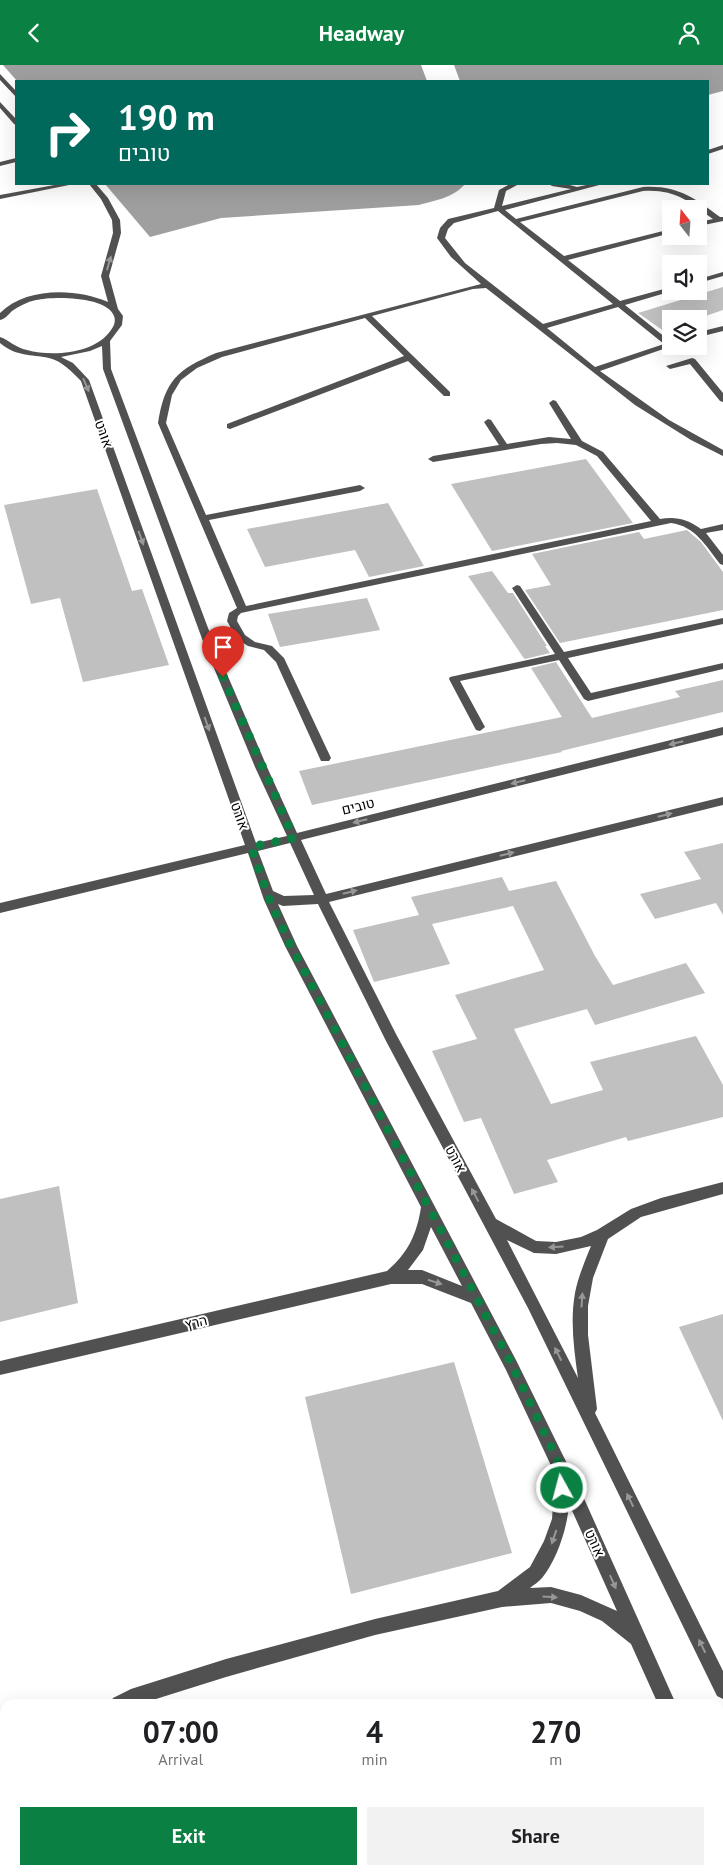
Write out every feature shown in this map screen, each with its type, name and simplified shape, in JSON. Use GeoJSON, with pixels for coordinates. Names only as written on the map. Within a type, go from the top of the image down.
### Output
{"type":"FeatureCollection","features":[{"type":"Feature","properties":{"kind":"street"},"geometry":{"type":"LineString","coordinates":[[0,76],[15,94]]}},
{"type":"Feature","properties":{"kind":"street"},"geometry":{"type":"LineString","coordinates":[[0,104],[15,122]]}},
{"type":"Feature","properties":{"kind":"street"},"geometry":{"type":"LineString","coordinates":[[709,152],[723,147]]}},
{"type":"Feature","properties":{"kind":"street"},"geometry":{"type":"LineString","coordinates":[[0,163],[15,160]]}},
{"type":"Feature","properties":{"kind":"street"},"geometry":{"type":"LineString","coordinates":[[0,197],[61,185]]}},
{"type":"Feature","properties":{"kind":"street"},"geometry":{"type":"LineString","coordinates":[[0,341],[26,353],[50,355],[82,351],[106,339],[117,328],[118,318],[105,276],[116,233],[116,220],[104,198],[93,185]]}},
{"type":"Feature","properties":{"kind":"street"},"geometry":{"type":"LineString","coordinates":[[498,208],[502,190],[513,185]]}},
{"type":"Feature","properties":{"kind":"street"},"geometry":{"type":"LineString","coordinates":[[563,185],[585,187]]}},
{"type":"Feature","properties":{"kind":"street"},"geometry":{"type":"LineString","coordinates":[[594,185],[451,221],[444,228],[441,238],[446,248],[489,285],[635,403],[699,442],[723,453]]}},
{"type":"Feature","properties":{"kind":"street"},"geometry":{"type":"LineString","coordinates":[[515,221],[643,189],[655,188],[674,190],[681,193],[721,219]]}},
{"type":"Feature","properties":{"kind":"street"},"geometry":{"type":"LineString","coordinates":[[498,208],[662,338]]}},
{"type":"Feature","properties":{"kind":"street"},"geometry":{"type":"LineString","coordinates":[[708,222],[721,219]]}},
{"type":"Feature","properties":{"kind":"street"},"geometry":{"type":"LineString","coordinates":[[563,259],[662,233]]}},
{"type":"Feature","properties":{"kind":"street"},"geometry":{"type":"LineString","coordinates":[[707,279],[723,274]]}},
{"type":"Feature","properties":{"kind":"street"},"geometry":{"type":"LineString","coordinates":[[243,610],[162,423],[165,399],[172,382],[191,366],[219,355],[473,287],[489,285]]}},
{"type":"Feature","properties":{"kind":"street"},"geometry":{"type":"LineString","coordinates":[[542,327],[662,292]]}},
{"type":"Feature","properties":{"kind":"street"},"geometry":{"type":"LineString","coordinates":[[0,319],[4,313],[17,305],[52,295],[89,297],[104,302],[114,309]]}},
{"type":"Feature","properties":{"kind":"street"},"geometry":{"type":"LineString","coordinates":[[366,315],[447,394]]}},
{"type":"Feature","properties":{"kind":"street"},"geometry":{"type":"LineString","coordinates":[[707,333],[719,329],[723,337]]}},
{"type":"Feature","properties":{"kind":"street","name":"אורט"},"geometry":{"type":"LineString","coordinates":[[106,339],[107,369],[209,644],[236,711],[294,838],[390,1037],[533,1303],[723,1690]]}},
{"type":"Feature","properties":{"kind":"street"},"geometry":{"type":"LineString","coordinates":[[594,370],[662,347]]}},
{"type":"Feature","properties":{"kind":"street","name":"אורט"},"geometry":{"type":"LineString","coordinates":[[50,355],[70,365],[84,380],[268,894],[291,946],[477,1299],[563,1472],[665,1699]]}},
{"type":"Feature","properties":{"kind":"street"},"geometry":{"type":"LineString","coordinates":[[230,426],[410,357]]}},
{"type":"Feature","properties":{"kind":"street"},"geometry":{"type":"LineString","coordinates":[[670,366],[692,361],[723,399]]}},
{"type":"Feature","properties":{"kind":"street"},"geometry":{"type":"LineString","coordinates":[[553,403],[578,442]]}},
{"type":"Feature","properties":{"kind":"street"},"geometry":{"type":"LineString","coordinates":[[488,422],[504,446]]}},
{"type":"Feature","properties":{"kind":"street"},"geometry":{"type":"LineString","coordinates":[[433,459],[504,446],[559,439],[578,442],[600,454],[657,523]]}},
{"type":"Feature","properties":{"kind":"street"},"geometry":{"type":"LineString","coordinates":[[203,518],[360,488]]}},
{"type":"Feature","properties":{"kind":"street"},"geometry":{"type":"LineString","coordinates":[[325,758],[280,660],[268,648],[252,644],[241,637],[232,621],[233,615],[243,610],[657,523],[681,520],[690,523],[723,562]]}},
{"type":"Feature","properties":{"kind":"street"},"geometry":{"type":"LineString","coordinates":[[699,532],[723,527]]}},
{"type":"Feature","properties":{"kind":"street"},"geometry":{"type":"LineString","coordinates":[[517,588],[588,697],[723,665]]}},
{"type":"Feature","properties":{"kind":"street"},"geometry":{"type":"LineString","coordinates":[[480,727],[454,679],[723,621]]}},
{"type":"Feature","properties":{"kind":"street","name":"טובים"},"geometry":{"type":"LineString","coordinates":[[0,908],[294,838],[723,731]]}},
{"type":"Feature","properties":{"kind":"street"},"geometry":{"type":"LineString","coordinates":[[268,894],[283,901],[322,899],[723,801]]}},
{"type":"Feature","properties":{"kind":"street"},"geometry":{"type":"LineString","coordinates":[[491,1224],[534,1247],[556,1248],[581,1243],[602,1235],[636,1213],[661,1204],[723,1188]]}},
{"type":"Feature","properties":{"kind":"street","name":"הרץ"},"geometry":{"type":"LineString","coordinates":[[391,1277],[414,1256],[425,1231],[428,1205]]}},
{"type":"Feature","properties":{"kind":"street"},"geometry":{"type":"LineString","coordinates":[[590,1418],[581,1330],[582,1295],[591,1263],[602,1235]]}},
{"type":"Feature","properties":{"kind":"street","name":"הרץ"},"geometry":{"type":"LineString","coordinates":[[0,1368],[391,1277],[422,1277],[477,1299]]}},
{"type":"Feature","properties":{"kind":"street"},"geometry":{"type":"LineString","coordinates":[[502,1599],[536,1573],[551,1545],[560,1519],[563,1472]]}},
{"type":"Feature","properties":{"kind":"street"},"geometry":{"type":"LineString","coordinates":[[129,1699],[226,1668],[375,1627],[502,1599],[551,1595],[581,1603],[608,1615],[638,1638]]}},
{"type":"Feature","properties":{"kind":"shaded area"},"geometry":{"type":"Polygon","coordinates":[[[3,65],[421,65],[427,80],[16,80],[3,65]]]}},
{"type":"Feature","properties":{"kind":"shaded area"},"geometry":{"type":"Polygon","coordinates":[[[454,65],[723,65],[723,91],[709,95],[709,80],[460,80],[454,65]]]}},
{"type":"Feature","properties":{"kind":"shaded area"},"geometry":{"type":"Polygon","coordinates":[[[106,185],[464,185],[450,195],[419,205],[221,218],[150,237],[106,185]]]}},
{"type":"Feature","properties":{"kind":"building"},"geometry":{"type":"Polygon","coordinates":[[[723,287],[723,310],[707,316],[707,310],[662,310],[662,330],[638,313],[680,300],[707,300],[707,292],[723,287]]]}},
{"type":"Feature","properties":{"kind":"building"},"geometry":{"type":"Polygon","coordinates":[[[586,459],[633,523],[492,551],[451,484],[586,459]]]}},
{"type":"Feature","properties":{"kind":"building"},"geometry":{"type":"Polygon","coordinates":[[[97,489],[132,591],[142,589],[169,665],[83,682],[60,598],[31,604],[4,505],[97,489]]]}},
{"type":"Feature","properties":{"kind":"building"},"geometry":{"type":"Polygon","coordinates":[[[388,503],[424,566],[369,577],[355,550],[265,567],[247,529],[388,503]]]}},
{"type":"Feature","properties":{"kind":"building"},"geometry":{"type":"Polygon","coordinates":[[[687,530],[701,542],[723,572],[723,610],[560,643],[525,590],[551,585],[532,554],[639,532],[644,539],[687,530]]]}},
{"type":"Feature","properties":{"kind":"building"},"geometry":{"type":"Polygon","coordinates":[[[492,571],[508,593],[513,593],[550,653],[525,659],[468,576],[492,571]]]}},
{"type":"Feature","properties":{"kind":"building"},"geometry":{"type":"Polygon","coordinates":[[[367,598],[380,630],[280,647],[268,614],[367,598]]]}},
{"type":"Feature","properties":{"kind":"building"},"geometry":{"type":"Polygon","coordinates":[[[556,662],[592,718],[680,697],[675,691],[723,680],[723,712],[562,752],[312,805],[299,771],[562,717],[531,668],[556,662]]]}},
{"type":"Feature","properties":{"kind":"building"},"geometry":{"type":"Polygon","coordinates":[[[723,843],[723,915],[716,903],[655,919],[640,894],[701,879],[684,852],[723,843]]]}},
{"type":"Feature","properties":{"kind":"building"},"geometry":{"type":"Polygon","coordinates":[[[502,877],[509,891],[556,881],[595,956],[613,985],[686,963],[705,993],[595,1025],[587,1009],[514,1029],[551,1104],[603,1090],[590,1062],[696,1036],[723,1085],[723,1117],[628,1141],[626,1137],[547,1160],[558,1182],[514,1194],[481,1118],[464,1122],[432,1051],[477,1039],[455,995],[544,970],[513,906],[432,924],[450,964],[374,982],[353,930],[419,915],[411,897],[502,877]]]}},
{"type":"Feature","properties":{"kind":"building"},"geometry":{"type":"Polygon","coordinates":[[[59,1186],[78,1303],[0,1322],[0,1199],[59,1186]]]}},
{"type":"Feature","properties":{"kind":"building"},"geometry":{"type":"Polygon","coordinates":[[[723,1314],[723,1421],[679,1327],[723,1314]]]}},
{"type":"Feature","properties":{"kind":"building"},"geometry":{"type":"Polygon","coordinates":[[[454,1362],[512,1553],[351,1594],[305,1397],[454,1362]]]}},
{"type":"Feature","properties":{"kind":"route"},"geometry":{"type":"LineString","coordinates":[[223,677],[236,711],[294,838],[251,847],[270,901],[291,946],[512,1365],[563,1472],[562,1488]]}}]}
